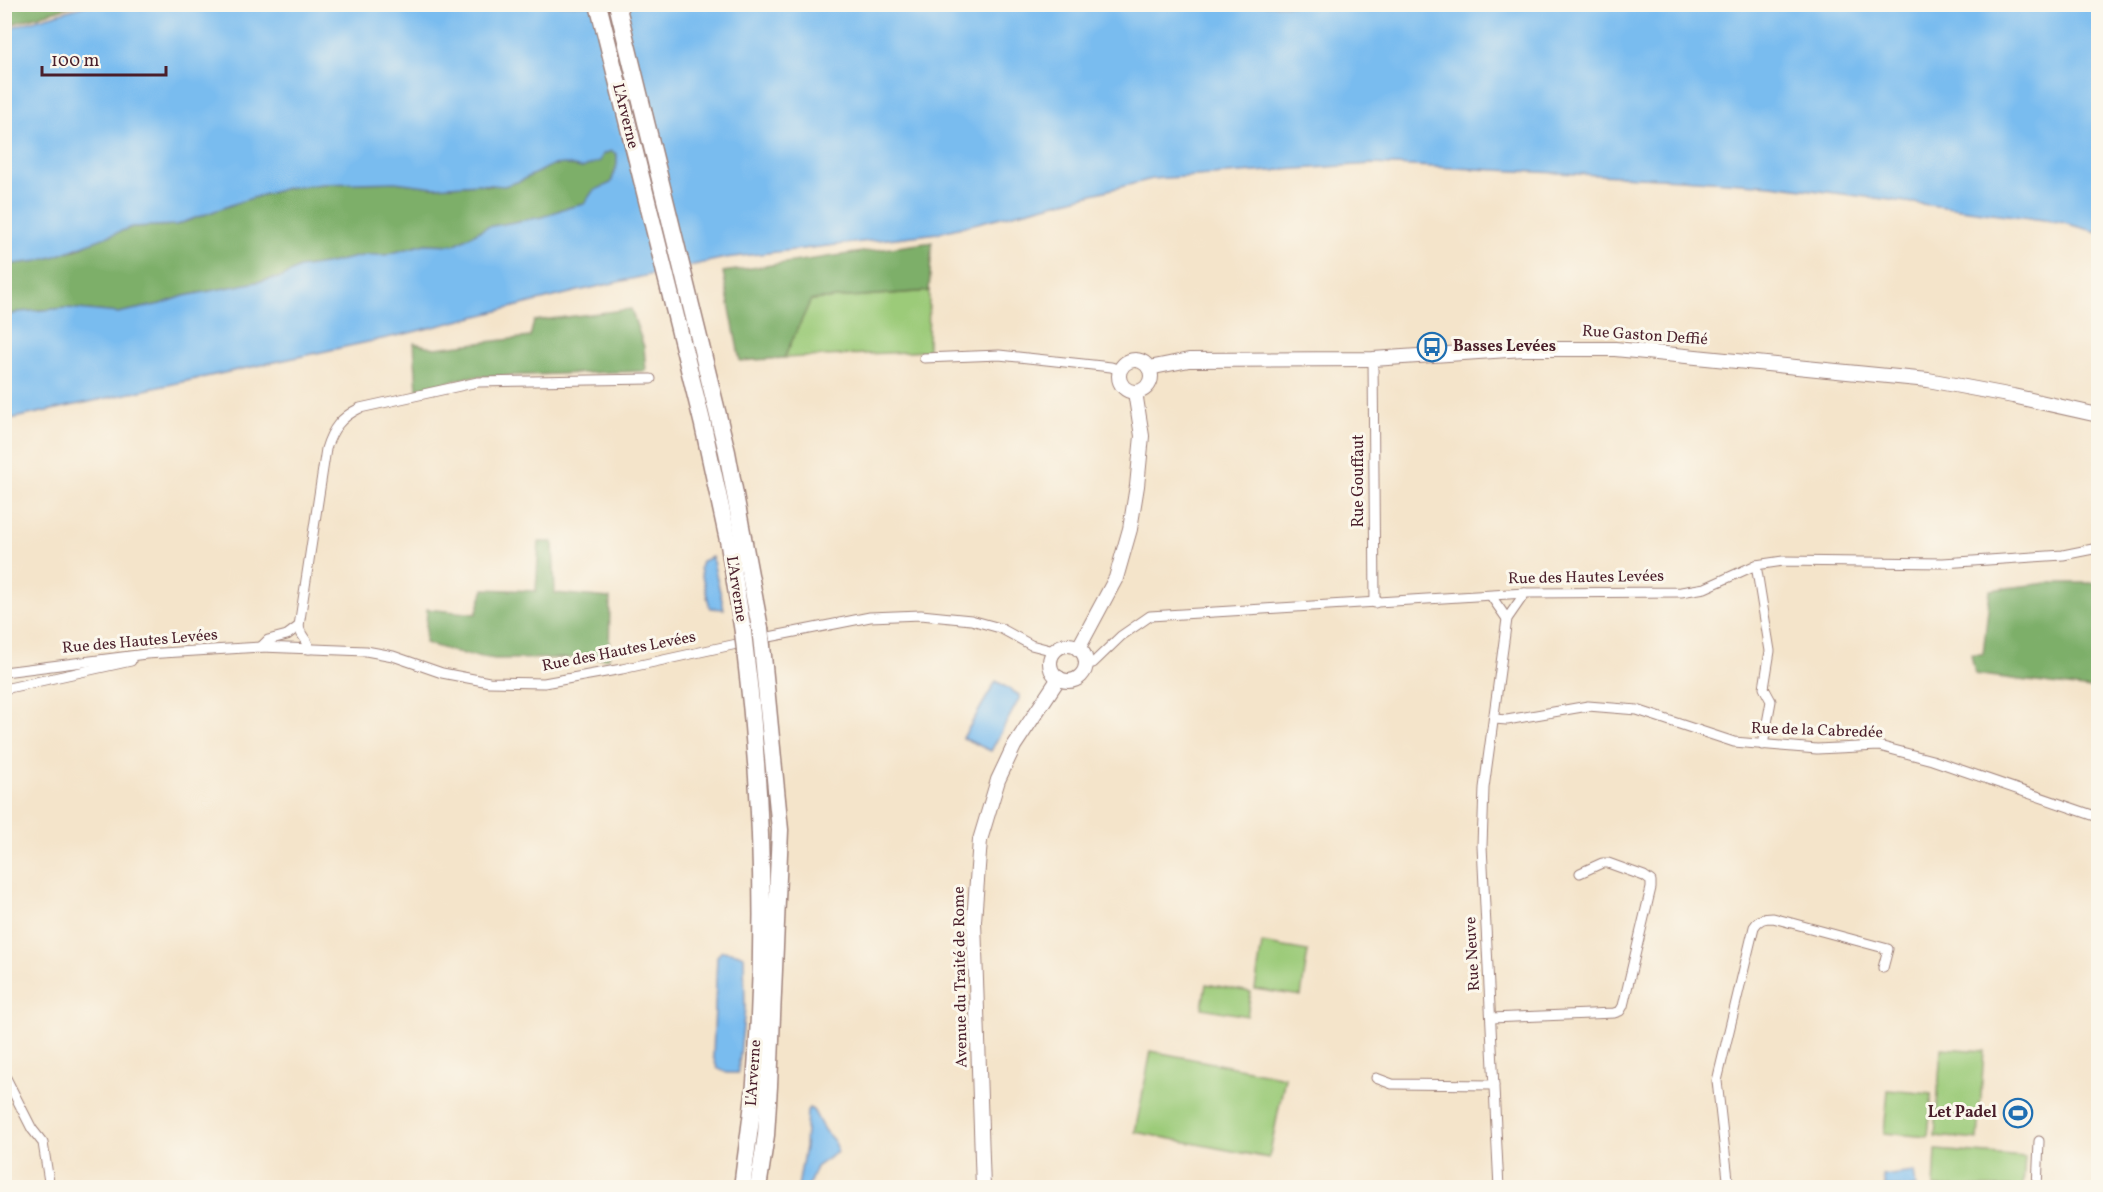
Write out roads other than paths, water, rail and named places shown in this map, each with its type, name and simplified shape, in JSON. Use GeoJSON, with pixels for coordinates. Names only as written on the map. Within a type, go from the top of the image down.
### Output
{"type":"FeatureCollection","features":[{"type":"Feature","properties":{"kind":"highway","name":"L'Arverne"},"geometry":{"type":"LineString","coordinates":[[598,4],[717,485],[743,632],[760,825],[761,957],[755,1084],[742,1188]]}},
{"type":"Feature","properties":{"kind":"highway","name":"L'Arverne"},"geometry":{"type":"LineString","coordinates":[[617,4],[736,492],[760,628],[780,830],[766,1135],[758,1188]]}},
{"type":"Feature","properties":{"kind":"main road","name":"Rue Gaston Deffié"},"geometry":{"type":"LineString","coordinates":[[1149,368],[1189,360],[1373,359],[1523,349],[1615,349],[1928,380],[2098,415]]}},
{"type":"Feature","properties":{"kind":"main road"},"geometry":{"type":"LineString","coordinates":[[1133,360],[1142,361],[1149,368],[1152,376],[1150,383],[1144,389],[1135,392],[1122,385],[1119,377],[1120,370],[1125,363],[1133,360]]}},
{"type":"Feature","properties":{"kind":"main road"},"geometry":{"type":"LineString","coordinates":[[1078,649],[1116,578],[1130,529],[1142,436],[1135,392]]}},
{"type":"Feature","properties":{"kind":"main road"},"geometry":{"type":"LineString","coordinates":[[1068,645],[1078,649],[1084,656],[1083,670],[1076,678],[1064,680],[1059,678],[1050,666],[1054,651],[1068,645]]}},
{"type":"Feature","properties":{"kind":"main road","name":"Avenue du Traité de Rome"},"geometry":{"type":"LineString","coordinates":[[983,1188],[974,921],[980,840],[998,780],[1014,746],[1059,678]]}},
{"type":"Feature","properties":{"kind":"street"},"geometry":{"type":"LineString","coordinates":[[924,358],[999,355],[1111,367],[1120,370]]}},
{"type":"Feature","properties":{"kind":"street","name":"Rue Gouffaut"},"geometry":{"type":"LineString","coordinates":[[1373,359],[1375,603]]}},
{"type":"Feature","properties":{"kind":"street"},"geometry":{"type":"LineString","coordinates":[[309,649],[309,645],[300,633],[299,626],[326,449],[334,429],[345,416],[360,408],[478,382],[651,379]]}},
{"type":"Feature","properties":{"kind":"street","name":"Rue des Hautes Levées"},"geometry":{"type":"LineString","coordinates":[[1085,665],[1093,663],[1121,636],[1150,616],[1525,593],[1681,592],[1705,588],[1756,565],[1783,561],[1943,563],[2063,555],[2098,548]]}},
{"type":"Feature","properties":{"kind":"street"},"geometry":{"type":"LineString","coordinates":[[1756,565],[1770,651],[1764,688],[1771,701],[1763,745]]}},
{"type":"Feature","properties":{"kind":"street"},"geometry":{"type":"LineString","coordinates":[[1491,596],[1507,619],[1525,593]]}},
{"type":"Feature","properties":{"kind":"street","name":"Rue des Hautes Levées"},"geometry":{"type":"LineString","coordinates":[[4,672],[146,654],[261,647],[379,653],[442,673],[489,682],[544,683],[870,617],[921,615],[971,620],[1000,628],[1031,645],[1054,651]]}},
{"type":"Feature","properties":{"kind":"street","name":"Rue Neuve"},"geometry":{"type":"LineString","coordinates":[[1499,1188],[1482,846],[1484,788],[1507,619]]}},
{"type":"Feature","properties":{"kind":"street"},"geometry":{"type":"LineString","coordinates":[[261,647],[268,640],[287,635],[299,626]]}},
{"type":"Feature","properties":{"kind":"street"},"geometry":{"type":"LineString","coordinates":[[4,689],[140,659],[146,654]]}},
{"type":"Feature","properties":{"kind":"street","name":"Rue de la Cabredée"},"geometry":{"type":"LineString","coordinates":[[1494,719],[1507,720],[1588,706],[1637,710],[1734,742],[1817,749],[1879,746],[1932,760],[2098,817]]}},
{"type":"Feature","properties":{"kind":"street"},"geometry":{"type":"LineString","coordinates":[[1491,1018],[1620,1011],[1651,881],[1644,876],[1608,863],[1602,863],[1580,873]]}},
{"type":"Feature","properties":{"kind":"street"},"geometry":{"type":"LineString","coordinates":[[1728,1188],[1716,1081],[1757,922],[1763,918],[1773,918],[1888,949],[1882,968]]}},
{"type":"Feature","properties":{"kind":"street"},"geometry":{"type":"LineString","coordinates":[[4,1074],[32,1129],[43,1143],[50,1188]]}},
{"type":"Feature","properties":{"kind":"street"},"geometry":{"type":"LineString","coordinates":[[1376,1078],[1392,1084],[1494,1085]]}},
{"type":"Feature","properties":{"kind":"street"},"geometry":{"type":"LineString","coordinates":[[2037,1188],[2039,1141]]}},
{"type":"Feature","properties":{"kind":"water"},"geometry":{"type":"Polygon","coordinates":[[[87,5],[2098,5],[2098,232],[2060,222],[1883,199],[1772,185],[1681,179],[1372,164],[1152,179],[938,233],[725,258],[578,291],[405,334],[5,420],[5,317],[19,312],[67,308],[118,313],[161,304],[184,296],[283,277],[299,268],[366,255],[385,255],[425,244],[454,245],[487,227],[542,217],[584,204],[593,191],[611,183],[617,165],[617,154],[611,151],[603,154],[600,161],[582,168],[565,164],[552,165],[520,181],[504,186],[478,184],[434,187],[395,182],[322,184],[287,188],[242,201],[176,225],[132,227],[56,256],[5,265],[5,29],[87,5]]]}},
{"type":"Feature","properties":{"kind":"water"},"geometry":{"type":"Polygon","coordinates":[[[712,557],[724,609],[710,608],[700,568],[702,561],[712,557]]]}},
{"type":"Feature","properties":{"kind":"water"},"geometry":{"type":"Polygon","coordinates":[[[996,681],[1019,695],[1019,699],[991,751],[963,738],[996,681]]]}},
{"type":"Feature","properties":{"kind":"water"},"geometry":{"type":"Polygon","coordinates":[[[722,951],[744,956],[745,1008],[738,1073],[727,1073],[717,1068],[713,1056],[717,956],[722,951]]]}},
{"type":"Feature","properties":{"kind":"water"},"geometry":{"type":"Polygon","coordinates":[[[809,1108],[813,1110],[834,1142],[837,1152],[816,1167],[808,1187],[798,1187],[805,1147],[807,1111],[809,1108]]]}},
{"type":"Feature","properties":{"kind":"water"},"geometry":{"type":"Polygon","coordinates":[[[1914,1172],[1916,1187],[1885,1187],[1883,1176],[1914,1172]]]}},
{"type":"Feature","properties":{"kind":"place","name":"Basses Levées"},"geometry":{"type":"Point","coordinates":[1432,347]}},
{"type":"Feature","properties":{"kind":"place","name":"Let Padel"},"geometry":{"type":"Point","coordinates":[2018,1113]}}]}
